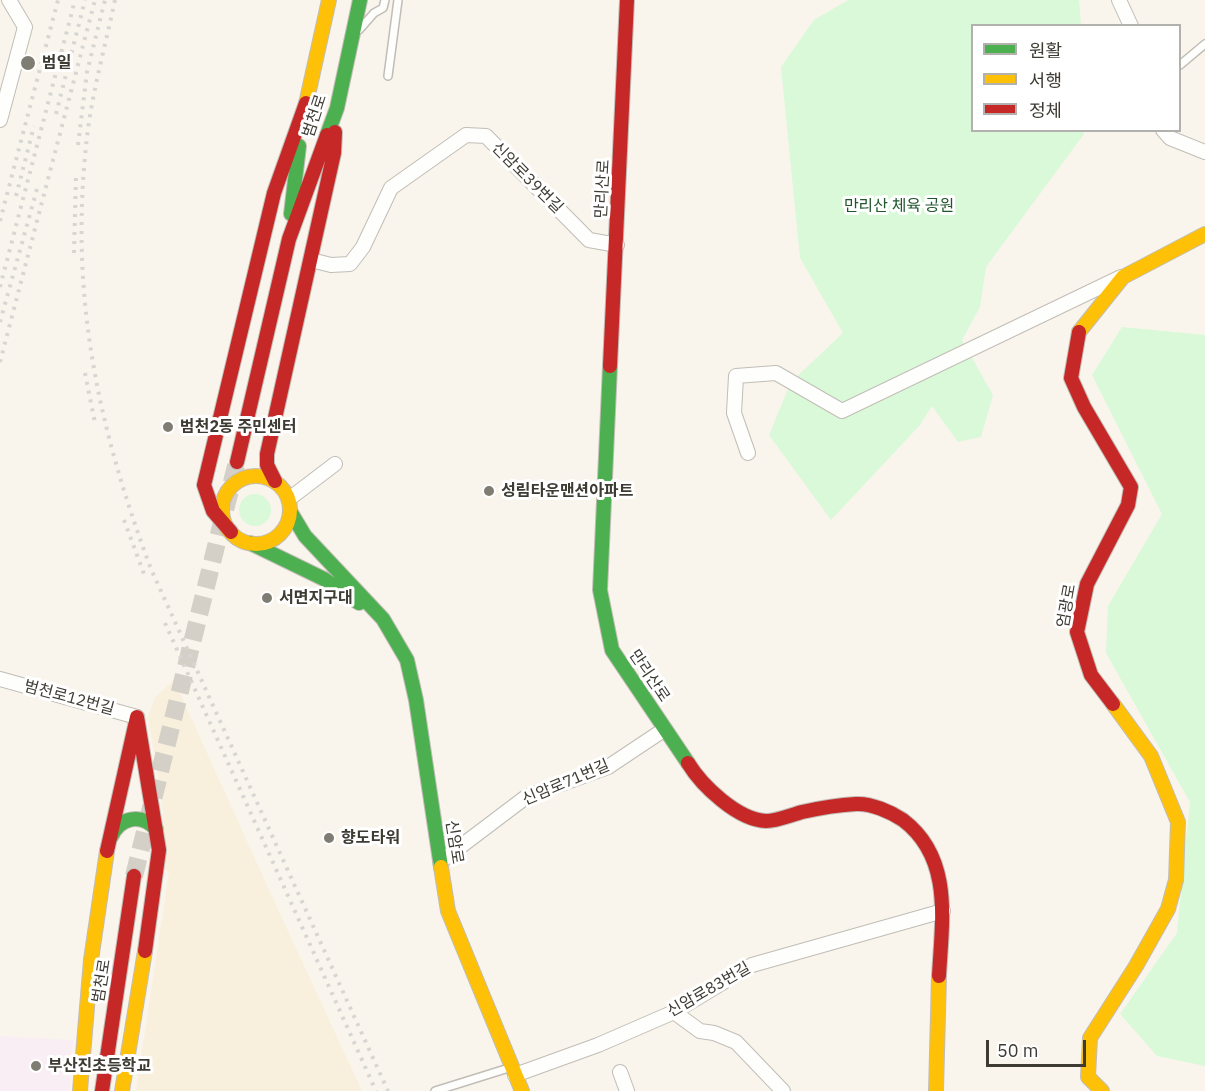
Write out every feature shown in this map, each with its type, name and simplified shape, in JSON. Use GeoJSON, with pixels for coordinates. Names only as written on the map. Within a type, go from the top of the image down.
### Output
{"type":"FeatureCollection","features":[{"type":"Feature","properties":{"kind":"main road","name":"범천로"},"geometry":{"type":"LineString","coordinates":[[289,239],[294,177],[306,103],[328,0]]}},
{"type":"Feature","properties":{"kind":"main road","name":"범천로"},"geometry":{"type":"LineString","coordinates":[[237,462],[289,239],[337,108],[360,0]]}},
{"type":"Feature","properties":{"kind":"main road","name":"만리산로"},"geometry":{"type":"LineString","coordinates":[[627,0],[600,590],[612,650],[696,776],[732,809],[766,821],[823,807],[860,804],[893,813],[917,831],[938,866],[943,911],[935,1046],[936,1091]]}},
{"type":"Feature","properties":{"kind":"main road"},"geometry":{"type":"LineString","coordinates":[[306,103],[274,193],[204,485],[207,501],[214,516],[231,532],[324,579],[383,619]]}},
{"type":"Feature","properties":{"kind":"main road"},"geometry":{"type":"LineString","coordinates":[[337,108],[334,153],[267,454],[267,465],[305,536],[383,619]]}},
{"type":"Feature","properties":{"kind":"main road","name":"엄광로"},"geometry":{"type":"LineString","coordinates":[[1102,1091],[1088,1077],[1090,1038],[1136,966],[1168,909],[1176,880],[1178,822],[1151,756],[1091,675],[1077,632],[1087,584],[1128,505],[1131,488],[1084,407],[1071,378],[1080,329],[1123,277],[1205,234]]}},
{"type":"Feature","properties":{"kind":"main road"},"geometry":{"type":"LineString","coordinates":[[231,532],[225,523],[223,502],[234,484],[254,476],[275,481]]}},
{"type":"Feature","properties":{"kind":"main road"},"geometry":{"type":"LineString","coordinates":[[250,543],[273,539],[282,532],[290,505]]}},
{"type":"Feature","properties":{"kind":"main road","name":"신암로"},"geometry":{"type":"LineString","coordinates":[[383,619],[407,660],[416,700],[448,911],[522,1091]]}},
{"type":"Feature","properties":{"kind":"main road"},"geometry":{"type":"LineString","coordinates":[[122,1091],[156,883],[159,850],[137,717]]}},
{"type":"Feature","properties":{"kind":"main road"},"geometry":{"type":"LineString","coordinates":[[80,1091],[91,960],[106,853],[137,717]]}},
{"type":"Feature","properties":{"kind":"main road"},"geometry":{"type":"LineString","coordinates":[[106,853],[112,832],[120,823],[129,819],[141,819],[152,824],[156,829]]}},
{"type":"Feature","properties":{"kind":"main road","name":"범천로"},"geometry":{"type":"LineString","coordinates":[[102,1091],[135,876]]}},
{"type":"Feature","properties":{"kind":"street"},"geometry":{"type":"LineString","coordinates":[[0,120],[25,27],[9,0]]}},
{"type":"Feature","properties":{"kind":"street"},"geometry":{"type":"LineString","coordinates":[[1119,0],[1130,24]]}},
{"type":"Feature","properties":{"kind":"street"},"geometry":{"type":"LineString","coordinates":[[1165,132],[1170,138],[1205,152]]}},
{"type":"Feature","properties":{"kind":"street","name":"신암로39번길"},"geometry":{"type":"LineString","coordinates":[[310,260],[331,265],[350,264],[363,247],[391,188],[466,135],[486,136],[589,240],[617,245]]}},
{"type":"Feature","properties":{"kind":"street"},"geometry":{"type":"LineString","coordinates":[[748,453],[734,413],[736,376],[776,373],[842,411],[1123,277]]}},
{"type":"Feature","properties":{"kind":"street"},"geometry":{"type":"LineString","coordinates":[[290,505],[335,464]]}},
{"type":"Feature","properties":{"kind":"street","name":"범천로12번길"},"geometry":{"type":"LineString","coordinates":[[0,679],[137,717]]}},
{"type":"Feature","properties":{"kind":"street","name":"신암로71번길"},"geometry":{"type":"LineString","coordinates":[[440,862],[526,797],[608,767],[665,729]]}},
{"type":"Feature","properties":{"kind":"street","name":"신암로83번길"},"geometry":{"type":"LineString","coordinates":[[514,1071],[598,1045],[674,1012],[752,965],[943,911]]}},
{"type":"Feature","properties":{"kind":"street"},"geometry":{"type":"LineString","coordinates":[[674,1012],[700,1031],[714,1033],[736,1042],[783,1091]]}},
{"type":"Feature","properties":{"kind":"street"},"geometry":{"type":"LineString","coordinates":[[620,1072],[627,1091]]}},
{"type":"Feature","properties":{"kind":"lane"},"geometry":{"type":"LineString","coordinates":[[353,35],[374,13],[383,8],[386,0]]}},
{"type":"Feature","properties":{"kind":"lane"},"geometry":{"type":"LineString","coordinates":[[388,76],[398,0]]}},
{"type":"Feature","properties":{"kind":"lane"},"geometry":{"type":"LineString","coordinates":[[1181,63],[1205,44]]}},
{"type":"Feature","properties":{"kind":"lane"},"geometry":{"type":"LineString","coordinates":[[435,1091],[514,1071]]}},
{"type":"Feature","properties":{"kind":"shaded area"},"geometry":{"type":"Polygon","coordinates":[[[174,680],[362,1091],[136,1091],[169,872],[165,869],[162,801],[148,717],[155,697],[174,680]]]}},
{"type":"Feature","properties":{"kind":"shaded area","name":"부산진초등학교"},"geometry":{"type":"Polygon","coordinates":[[[0,1036],[73,1040],[70,1091],[0,1091],[0,1036]]]}},
{"type":"Feature","properties":{"kind":"green space","name":"만리산 체육 공원"},"geometry":{"type":"Polygon","coordinates":[[[848,0],[1079,0],[1081,24],[971,24],[971,132],[1084,132],[1084,134],[986,267],[980,307],[962,340],[993,395],[981,437],[958,442],[932,406],[920,425],[831,520],[769,435],[791,382],[843,333],[800,258],[781,67],[814,20],[848,0]]]}},
{"type":"Feature","properties":{"kind":"green space"},"geometry":{"type":"Polygon","coordinates":[[[1122,327],[1205,335],[1205,1066],[1157,1056],[1120,1014],[1177,933],[1190,802],[1106,653],[1108,606],[1162,514],[1092,375],[1122,327]]]}},
{"type":"Feature","properties":{"kind":"green space"},"geometry":{"type":"Polygon","coordinates":[[[255,494],[266,499],[271,510],[266,521],[255,526],[244,521],[239,510],[244,499],[255,494]]]}},
{"type":"Feature","properties":{"kind":"tunnel"},"geometry":{"type":"LineString","coordinates":[[134,876],[237,462]]}},
{"type":"Feature","properties":{"kind":"railway"},"geometry":{"type":"LineString","coordinates":[[0,221],[58,0]]}},
{"type":"Feature","properties":{"kind":"railway"},"geometry":{"type":"LineString","coordinates":[[0,287],[75,0]]}},
{"type":"Feature","properties":{"kind":"railway"},"geometry":{"type":"LineString","coordinates":[[56,114],[85,0]]}},
{"type":"Feature","properties":{"kind":"railway"},"geometry":{"type":"LineString","coordinates":[[0,362],[95,0]]}},
{"type":"Feature","properties":{"kind":"railway"},"geometry":{"type":"LineString","coordinates":[[78,145],[87,72],[105,0]]}},
{"type":"Feature","properties":{"kind":"railway"},"geometry":{"type":"LineString","coordinates":[[115,0],[88,129],[83,187],[82,244],[91,353],[115,460],[151,569],[388,1091]]}},
{"type":"Feature","properties":{"kind":"railway"},"geometry":{"type":"LineString","coordinates":[[16,196],[34,126]]}},
{"type":"Feature","properties":{"kind":"railway"},"geometry":{"type":"LineString","coordinates":[[74,253],[76,175]]}},
{"type":"Feature","properties":{"kind":"railway"},"geometry":{"type":"LineString","coordinates":[[0,322],[37,189]]}},
{"type":"Feature","properties":{"kind":"railway"},"geometry":{"type":"LineString","coordinates":[[85,373],[95,423]]}},
{"type":"Feature","properties":{"kind":"railway"},"geometry":{"type":"LineString","coordinates":[[124,520],[144,574]]}},
{"type":"Feature","properties":{"kind":"railway"},"geometry":{"type":"LineString","coordinates":[[165,623],[376,1091]]}},
{"type":"Feature","properties":{"kind":"traffic: fast"},"geometry":{"type":"LineString","coordinates":[[327,135],[337,108],[360,0]]}},
{"type":"Feature","properties":{"kind":"traffic: fast"},"geometry":{"type":"LineString","coordinates":[[291,214],[299,146]]}},
{"type":"Feature","properties":{"kind":"traffic: fast"},"geometry":{"type":"LineString","coordinates":[[610,366],[600,590],[612,650],[688,763]]}},
{"type":"Feature","properties":{"kind":"traffic: fast"},"geometry":{"type":"LineString","coordinates":[[290,511],[305,536],[383,619],[407,660],[416,700],[441,867]]}},
{"type":"Feature","properties":{"kind":"traffic: fast"},"geometry":{"type":"LineString","coordinates":[[250,543],[324,579],[359,603]]}},
{"type":"Feature","properties":{"kind":"traffic: fast"},"geometry":{"type":"LineString","coordinates":[[111,837],[125,821],[138,819],[156,829]]}},
{"type":"Feature","properties":{"kind":"traffic: slow"},"geometry":{"type":"LineString","coordinates":[[304,113],[329,0]]}},
{"type":"Feature","properties":{"kind":"traffic: slow"},"geometry":{"type":"LineString","coordinates":[[1079,332],[1123,277],[1205,234]]}},
{"type":"Feature","properties":{"kind":"traffic: slow"},"geometry":{"type":"LineString","coordinates":[[256,476],[269,479],[280,486],[287,497],[290,510],[287,523],[280,534],[269,541],[256,544],[243,541],[232,534],[225,523],[222,510],[225,497],[232,486],[243,479],[256,476]]}},
{"type":"Feature","properties":{"kind":"traffic: slow"},"geometry":{"type":"LineString","coordinates":[[1102,1091],[1088,1077],[1090,1038],[1136,966],[1168,909],[1176,880],[1178,822],[1151,756],[1113,704]]}},
{"type":"Feature","properties":{"kind":"traffic: slow"},"geometry":{"type":"LineString","coordinates":[[80,1091],[91,960],[107,851]]}},
{"type":"Feature","properties":{"kind":"traffic: slow"},"geometry":{"type":"LineString","coordinates":[[441,867],[448,911],[522,1091]]}},
{"type":"Feature","properties":{"kind":"traffic: slow"},"geometry":{"type":"LineString","coordinates":[[122,1091],[145,951]]}},
{"type":"Feature","properties":{"kind":"traffic: slow"},"geometry":{"type":"LineString","coordinates":[[936,1091],[939,976]]}},
{"type":"Feature","properties":{"kind":"traffic: jam"},"geometry":{"type":"LineString","coordinates":[[610,366],[627,0]]}},
{"type":"Feature","properties":{"kind":"traffic: jam"},"geometry":{"type":"LineString","coordinates":[[231,532],[213,511],[204,485],[274,193],[306,103]]}},
{"type":"Feature","properties":{"kind":"traffic: jam"},"geometry":{"type":"LineString","coordinates":[[275,481],[267,465],[267,454],[334,153],[335,132]]}},
{"type":"Feature","properties":{"kind":"traffic: jam"},"geometry":{"type":"LineString","coordinates":[[237,462],[289,239],[327,135]]}},
{"type":"Feature","properties":{"kind":"traffic: jam"},"geometry":{"type":"LineString","coordinates":[[1079,332],[1071,378],[1084,407],[1131,487],[1128,505],[1087,584],[1077,632],[1091,675],[1113,704]]}},
{"type":"Feature","properties":{"kind":"traffic: jam"},"geometry":{"type":"LineString","coordinates":[[107,851],[137,717],[159,850],[145,951]]}},
{"type":"Feature","properties":{"kind":"traffic: jam"},"geometry":{"type":"LineString","coordinates":[[688,763],[711,791],[733,808],[755,819],[770,821],[816,809],[856,804],[881,809],[903,820],[919,835],[937,871],[942,912],[939,976]]}},
{"type":"Feature","properties":{"kind":"traffic: jam"},"geometry":{"type":"LineString","coordinates":[[102,1091],[134,876]]}},
{"type":"Feature","properties":{"kind":"place","name":"범일"},"geometry":{"type":"Point","coordinates":[28,63]}},
{"type":"Feature","properties":{"kind":"place","name":"범천2동 주민센터"},"geometry":{"type":"Point","coordinates":[168,427]}},
{"type":"Feature","properties":{"kind":"place","name":"성림타운맨션아파트"},"geometry":{"type":"Point","coordinates":[489,491]}},
{"type":"Feature","properties":{"kind":"place","name":"서면지구대"},"geometry":{"type":"Point","coordinates":[267,598]}},
{"type":"Feature","properties":{"kind":"place","name":"향도타워"},"geometry":{"type":"Point","coordinates":[329,838]}},
{"type":"Feature","properties":{"kind":"place","name":"부산진초등학교"},"geometry":{"type":"Point","coordinates":[36,1066]}}]}
